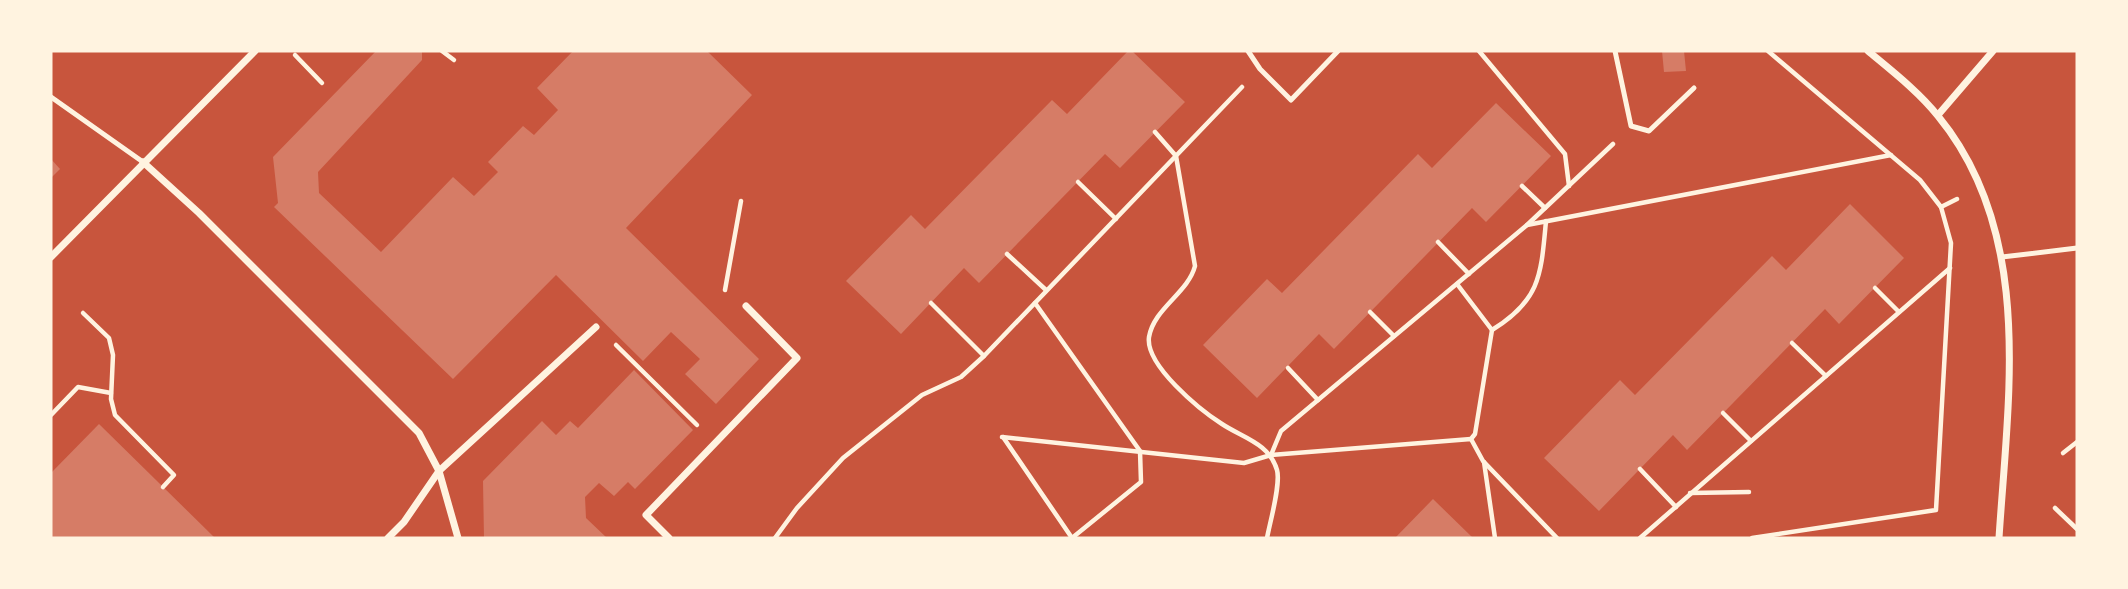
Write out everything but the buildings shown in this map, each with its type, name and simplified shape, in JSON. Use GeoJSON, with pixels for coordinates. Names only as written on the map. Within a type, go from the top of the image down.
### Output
{"type":"FeatureCollection","features":[{"type":"Feature","properties":{"kind":"street"},"geometry":{"type":"LineString","coordinates":[[51,257],[255,51]]}},
{"type":"Feature","properties":{"kind":"street"},"geometry":{"type":"LineString","coordinates":[[1868,51],[1938,115],[1962,150],[1982,188],[2002,257],[2009,306],[2009,350],[1999,538]]}},
{"type":"Feature","properties":{"kind":"street"},"geometry":{"type":"LineString","coordinates":[[1938,115],[1993,51]]}},
{"type":"Feature","properties":{"kind":"street"},"geometry":{"type":"LineString","coordinates":[[143,162],[199,213],[419,433],[439,471],[458,538]]}},
{"type":"Feature","properties":{"kind":"street"},"geometry":{"type":"LineString","coordinates":[[668,538],[646,515],[797,358],[746,306]]}},
{"type":"Feature","properties":{"kind":"street"},"geometry":{"type":"LineString","coordinates":[[388,538],[404,522],[439,471],[596,327]]}},
{"type":"Feature","properties":{"kind":"lane"},"geometry":{"type":"LineString","coordinates":[[1248,51],[1260,69],[1291,100],[1338,51]]}},
{"type":"Feature","properties":{"kind":"lane"},"geometry":{"type":"LineString","coordinates":[[1615,51],[1631,127],[1649,131],[1694,88]]}},
{"type":"Feature","properties":{"kind":"lane"},"geometry":{"type":"LineString","coordinates":[[51,97],[143,162]]}},
{"type":"Feature","properties":{"kind":"lane"},"geometry":{"type":"LineString","coordinates":[[2002,257],[2077,247]]}},
{"type":"Feature","properties":{"kind":"path"},"geometry":{"type":"LineString","coordinates":[[442,51],[454,60]]}},
{"type":"Feature","properties":{"kind":"path"},"geometry":{"type":"LineString","coordinates":[[1479,51],[1565,154],[1569,187]]}},
{"type":"Feature","properties":{"kind":"path"},"geometry":{"type":"LineString","coordinates":[[1752,538],[1936,510],[1951,243],[1941,206],[1920,180],[1768,51]]}},
{"type":"Feature","properties":{"kind":"path"},"geometry":{"type":"LineString","coordinates":[[295,55],[322,83]]}},
{"type":"Feature","properties":{"kind":"path"},"geometry":{"type":"LineString","coordinates":[[775,538],[797,508],[844,458],[922,394],[961,377],[984,356],[1244,85]]}},
{"type":"Feature","properties":{"kind":"path"},"geometry":{"type":"LineString","coordinates":[[1271,455],[1282,431],[1527,225],[1631,127]]}},
{"type":"Feature","properties":{"kind":"path"},"geometry":{"type":"LineString","coordinates":[[1155,132],[1176,156],[1195,266],[1192,279],[1153,327],[1149,338],[1152,354],[1165,374],[1200,407],[1271,455],[1279,474],[1267,538]]}},
{"type":"Feature","properties":{"kind":"path"},"geometry":{"type":"LineString","coordinates":[[1527,225],[1891,155]]}},
{"type":"Feature","properties":{"kind":"path"},"geometry":{"type":"LineString","coordinates":[[1078,182],[1115,219]]}},
{"type":"Feature","properties":{"kind":"path"},"geometry":{"type":"LineString","coordinates":[[1521,186],[1545,208]]}},
{"type":"Feature","properties":{"kind":"path"},"geometry":{"type":"LineString","coordinates":[[1941,206],[1982,188]]}},
{"type":"Feature","properties":{"kind":"path"},"geometry":{"type":"LineString","coordinates":[[741,201],[725,288],[725,304],[732,312],[746,306]]}},
{"type":"Feature","properties":{"kind":"path"},"geometry":{"type":"LineString","coordinates":[[1492,330],[1513,317],[1538,285],[1546,221]]}},
{"type":"Feature","properties":{"kind":"path"},"geometry":{"type":"LineString","coordinates":[[1438,242],[1469,274]]}},
{"type":"Feature","properties":{"kind":"path"},"geometry":{"type":"LineString","coordinates":[[1007,254],[1046,290]]}},
{"type":"Feature","properties":{"kind":"path"},"geometry":{"type":"LineString","coordinates":[[1640,538],[1950,267]]}},
{"type":"Feature","properties":{"kind":"path"},"geometry":{"type":"LineString","coordinates":[[1035,303],[1140,451],[1141,482],[1072,538],[1002,436],[1140,451],[1244,463],[1271,455],[1471,439],[1475,434],[1492,330],[1457,284]]}},
{"type":"Feature","properties":{"kind":"path"},"geometry":{"type":"LineString","coordinates":[[1875,288],[1899,312]]}},
{"type":"Feature","properties":{"kind":"path"},"geometry":{"type":"LineString","coordinates":[[931,303],[984,356]]}},
{"type":"Feature","properties":{"kind":"path"},"geometry":{"type":"LineString","coordinates":[[1370,312],[1395,336]]}},
{"type":"Feature","properties":{"kind":"path"},"geometry":{"type":"LineString","coordinates":[[83,313],[109,338],[113,355],[111,393],[114,415],[174,475],[163,487]]}},
{"type":"Feature","properties":{"kind":"path"},"geometry":{"type":"LineString","coordinates":[[596,327],[715,443]]}},
{"type":"Feature","properties":{"kind":"path"},"geometry":{"type":"LineString","coordinates":[[1792,343],[1826,376]]}},
{"type":"Feature","properties":{"kind":"path"},"geometry":{"type":"LineString","coordinates":[[1288,368],[1318,401]]}},
{"type":"Feature","properties":{"kind":"path"},"geometry":{"type":"LineString","coordinates":[[51,415],[78,387],[111,393]]}},
{"type":"Feature","properties":{"kind":"path"},"geometry":{"type":"LineString","coordinates":[[1723,413],[1751,441]]}},
{"type":"Feature","properties":{"kind":"path"},"geometry":{"type":"LineString","coordinates":[[1471,439],[1483,461],[1558,538]]}},
{"type":"Feature","properties":{"kind":"path"},"geometry":{"type":"LineString","coordinates":[[2063,453],[2077,442]]}},
{"type":"Feature","properties":{"kind":"path"},"geometry":{"type":"LineString","coordinates":[[1483,461],[1495,538]]}},
{"type":"Feature","properties":{"kind":"path"},"geometry":{"type":"LineString","coordinates":[[1640,469],[1676,507]]}},
{"type":"Feature","properties":{"kind":"path"},"geometry":{"type":"LineString","coordinates":[[1690,494],[1749,492]]}},
{"type":"Feature","properties":{"kind":"path"},"geometry":{"type":"LineString","coordinates":[[2055,508],[2077,529]]}}]}
